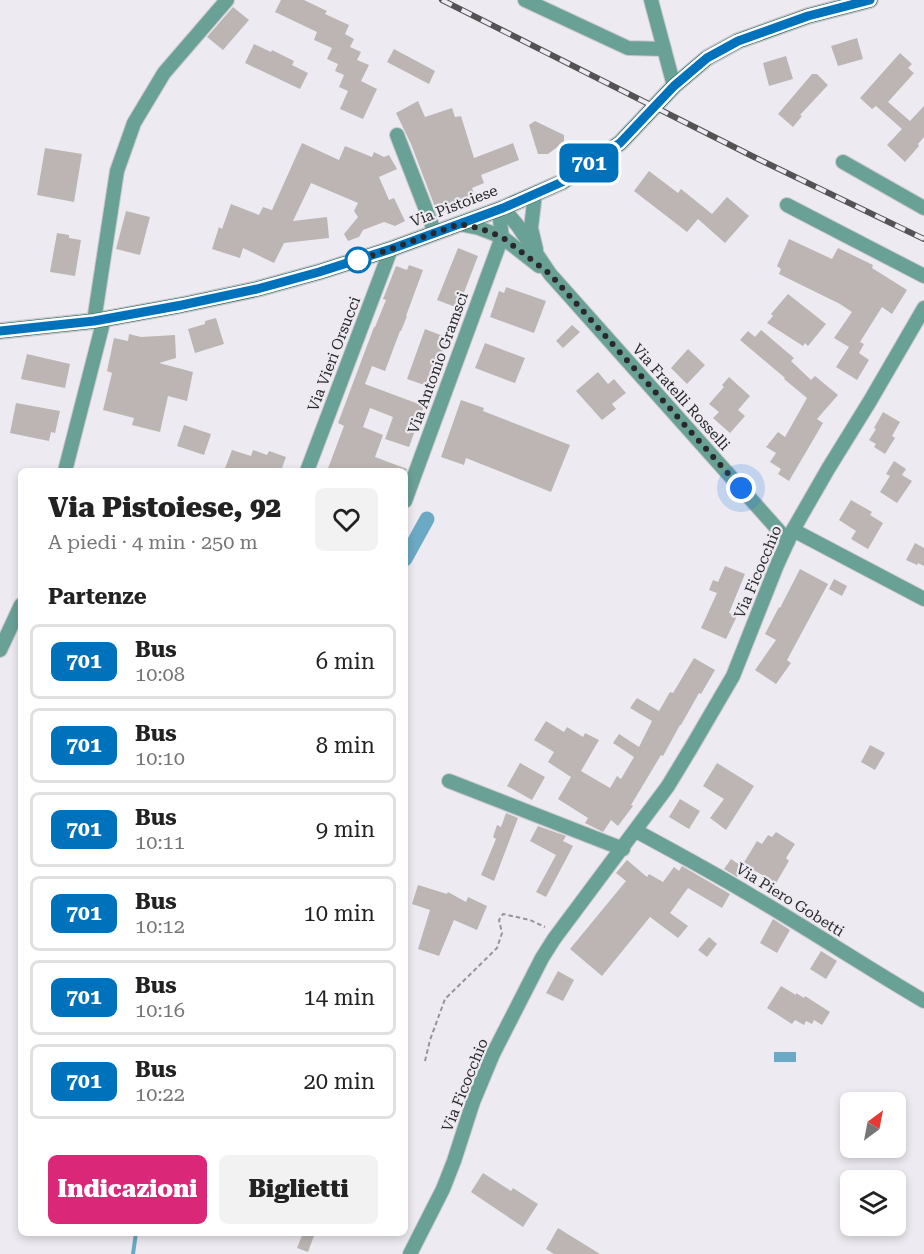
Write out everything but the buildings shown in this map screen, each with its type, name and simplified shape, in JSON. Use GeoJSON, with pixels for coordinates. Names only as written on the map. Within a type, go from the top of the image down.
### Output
{"type":"FeatureCollection","features":[{"type":"Feature","properties":{"kind":"main road","name":"Via Pistoiese"},"geometry":{"type":"LineString","coordinates":[[0,331],[99,320],[257,289],[391,249],[503,208],[562,182],[620,143],[674,86],[707,58],[738,41],[808,16],[870,0]]}},
{"type":"Feature","properties":{"kind":"street"},"geometry":{"type":"LineString","coordinates":[[66,468],[99,320],[117,171],[134,123],[164,73],[227,0]]}},
{"type":"Feature","properties":{"kind":"street"},"geometry":{"type":"LineString","coordinates":[[525,0],[628,48],[664,49]]}},
{"type":"Feature","properties":{"kind":"street"},"geometry":{"type":"LineString","coordinates":[[651,0],[674,86]]}},
{"type":"Feature","properties":{"kind":"street"},"geometry":{"type":"LineString","coordinates":[[397,135],[435,233]]}},
{"type":"Feature","properties":{"kind":"street"},"geometry":{"type":"LineString","coordinates":[[843,162],[924,208]]}},
{"type":"Feature","properties":{"kind":"street","name":"Via Fratelli Rosselli"},"geometry":{"type":"LineString","coordinates":[[535,194],[531,228],[536,248],[550,274]]}},
{"type":"Feature","properties":{"kind":"street"},"geometry":{"type":"LineString","coordinates":[[787,205],[924,276]]}},
{"type":"Feature","properties":{"kind":"street"},"geometry":{"type":"LineString","coordinates":[[502,237],[500,220],[503,208]]}},
{"type":"Feature","properties":{"kind":"street","name":"Via Fratelli Rosselli"},"geometry":{"type":"LineString","coordinates":[[503,208],[550,274],[791,536]]}},
{"type":"Feature","properties":{"kind":"street","name":"Via Fratelli Rosselli"},"geometry":{"type":"LineString","coordinates":[[459,224],[479,228],[502,237],[550,274]]}},
{"type":"Feature","properties":{"kind":"street","name":"Via Antonio Gramsci"},"geometry":{"type":"LineString","coordinates":[[408,493],[502,237]]}},
{"type":"Feature","properties":{"kind":"street","name":"Via Vieri Orsucci"},"geometry":{"type":"LineString","coordinates":[[308,468],[391,249]]}},
{"type":"Feature","properties":{"kind":"street","name":"Via Ficocchio"},"geometry":{"type":"LineString","coordinates":[[410,1254],[443,1189],[473,1101],[494,1053],[542,958],[668,786],[733,676],[791,536],[924,308]]}},
{"type":"Feature","properties":{"kind":"street"},"geometry":{"type":"LineString","coordinates":[[791,536],[924,599]]}},
{"type":"Feature","properties":{"kind":"street"},"geometry":{"type":"LineString","coordinates":[[0,650],[18,611]]}},
{"type":"Feature","properties":{"kind":"street"},"geometry":{"type":"LineString","coordinates":[[449,781],[623,849]]}},
{"type":"Feature","properties":{"kind":"street","name":"Via Piero Gobetti"},"geometry":{"type":"LineString","coordinates":[[636,831],[754,897],[924,1001]]}},
{"type":"Feature","properties":{"kind":"path"},"geometry":{"type":"LineString","coordinates":[[425,1061],[445,999],[497,948],[502,933],[499,920],[503,914],[530,920],[559,933]]}},
{"type":"Feature","properties":{"kind":"water"},"geometry":{"type":"Polygon","coordinates":[[[774,1052],[796,1052],[796,1062],[774,1062],[774,1052]]]}},
{"type":"Feature","properties":{"kind":"waterway"},"geometry":{"type":"LineString","coordinates":[[408,554],[427,519]]}},
{"type":"Feature","properties":{"kind":"waterway"},"geometry":{"type":"LineString","coordinates":[[133,1254],[136,1236]]}},
{"type":"Feature","properties":{"kind":"railway"},"geometry":{"type":"LineString","coordinates":[[442,0],[754,157],[924,239]]}},
{"type":"Feature","properties":{"kind":"bus line","name":"701"},"geometry":{"type":"LineString","coordinates":[[0,331],[94,321],[257,289],[391,249],[503,208],[562,182],[620,143],[674,86],[707,58],[738,41],[808,16],[870,0]]}},
{"type":"Feature","properties":{"kind":"route"},"geometry":{"type":"LineString","coordinates":[[358,260],[355,261],[459,224],[479,228],[502,237],[550,274],[741,488]]}}]}
